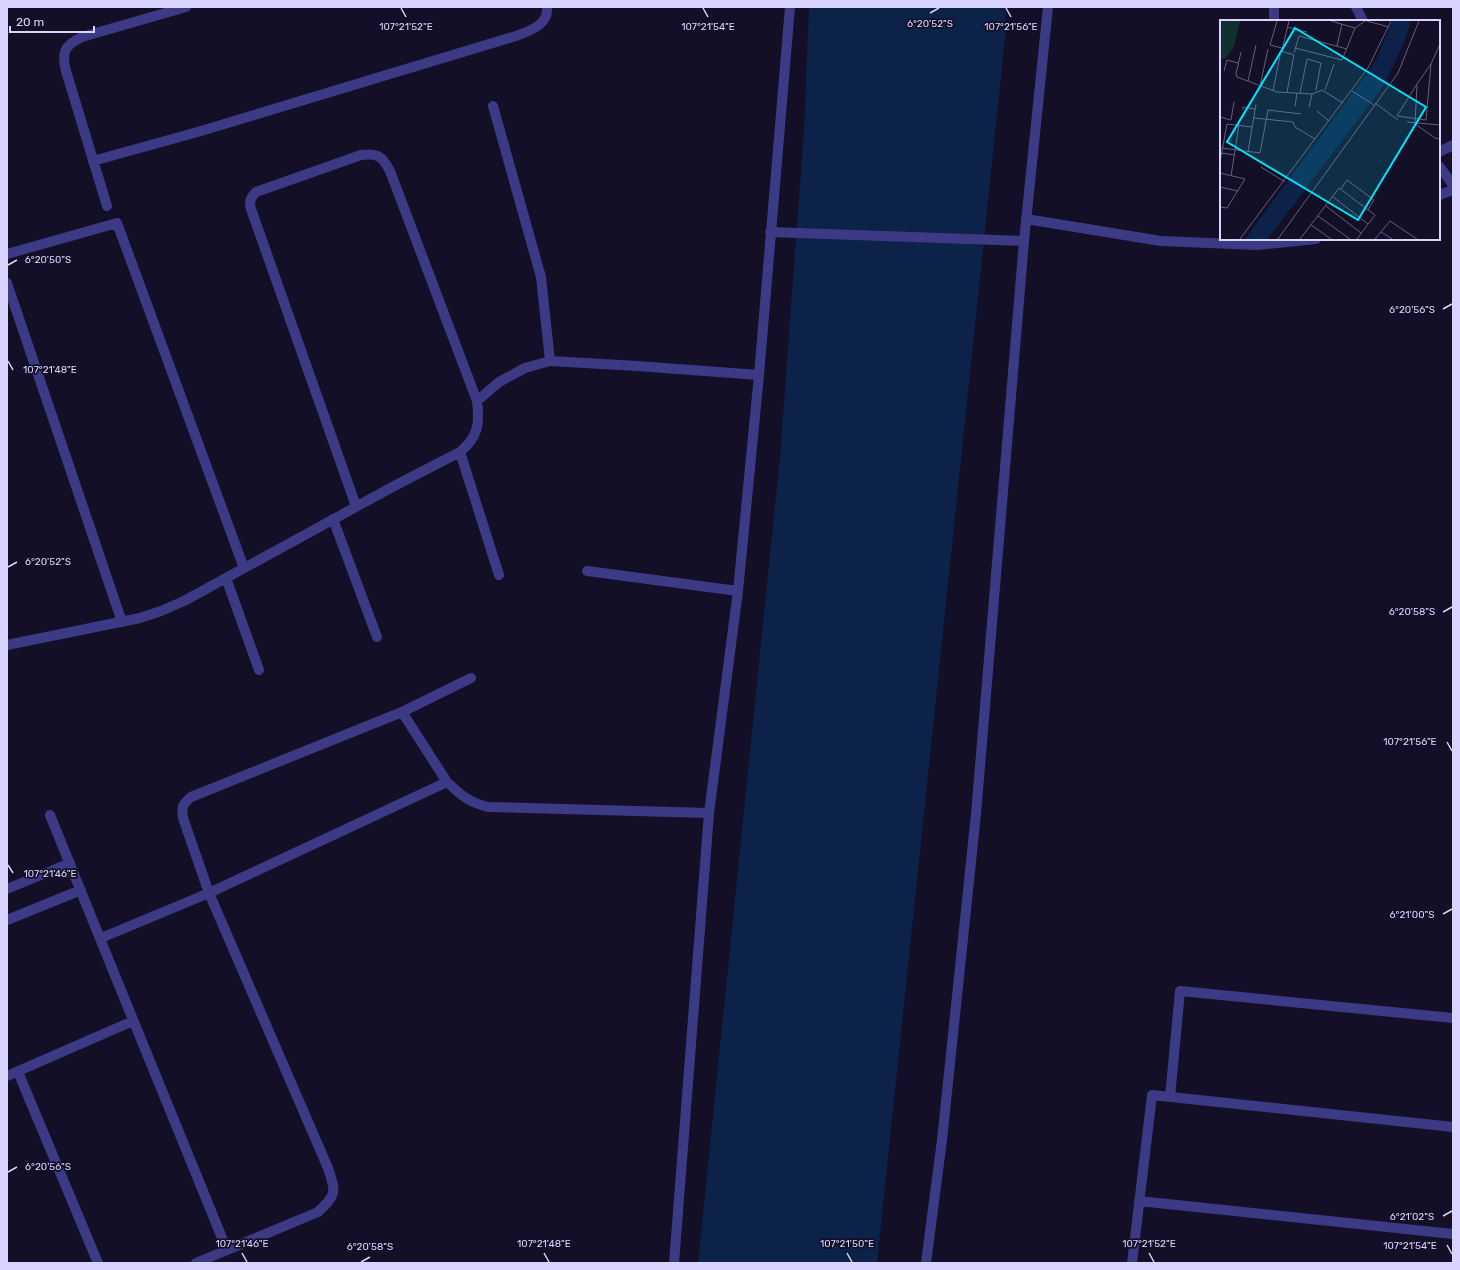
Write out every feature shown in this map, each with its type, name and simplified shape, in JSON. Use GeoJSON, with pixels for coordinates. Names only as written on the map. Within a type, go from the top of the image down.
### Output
{"type":"FeatureCollection","features":[{"type":"Feature","properties":{"kind":"street"},"geometry":{"type":"LineString","coordinates":[[107,206],[63,60],[65,50],[71,42],[82,37],[186,7]]}},
{"type":"Feature","properties":{"kind":"street"},"geometry":{"type":"LineString","coordinates":[[93,161],[209,129],[516,36],[530,31],[542,24],[548,11],[547,7]]}},
{"type":"Feature","properties":{"kind":"street"},"geometry":{"type":"LineString","coordinates":[[674,1263],[709,813],[738,592],[790,7]]}},
{"type":"Feature","properties":{"kind":"street"},"geometry":{"type":"LineString","coordinates":[[926,1263],[942,1133],[976,814],[1024,241],[1048,7]]}},
{"type":"Feature","properties":{"kind":"street"},"geometry":{"type":"LineString","coordinates":[[1274,7],[1274,20]]}},
{"type":"Feature","properties":{"kind":"street"},"geometry":{"type":"LineString","coordinates":[[1356,7],[1362,20]]}},
{"type":"Feature","properties":{"kind":"street"},"geometry":{"type":"LineString","coordinates":[[492,106],[541,277],[550,361]]}},
{"type":"Feature","properties":{"kind":"street"},"geometry":{"type":"LineString","coordinates":[[1440,152],[1453,145]]}},
{"type":"Feature","properties":{"kind":"street"},"geometry":{"type":"LineString","coordinates":[[7,644],[122,622],[161,611],[184,602],[356,506],[460,452],[469,445],[476,432],[479,417],[477,401],[390,171],[382,158],[370,154],[361,155],[256,192],[251,196],[250,203],[251,210],[356,506]]}},
{"type":"Feature","properties":{"kind":"street"},"geometry":{"type":"LineString","coordinates":[[1440,167],[1453,185]]}},
{"type":"Feature","properties":{"kind":"street"},"geometry":{"type":"LineString","coordinates":[[1440,195],[1453,190]]}},
{"type":"Feature","properties":{"kind":"street"},"geometry":{"type":"LineString","coordinates":[[1026,219],[1161,241],[1257,245],[1306,240]]}},
{"type":"Feature","properties":{"kind":"street"},"geometry":{"type":"LineString","coordinates":[[7,254],[117,223],[244,568]]}},
{"type":"Feature","properties":{"kind":"street"},"geometry":{"type":"LineString","coordinates":[[770,232],[1024,241]]}},
{"type":"Feature","properties":{"kind":"street"},"geometry":{"type":"LineString","coordinates":[[7,283],[122,622]]}},
{"type":"Feature","properties":{"kind":"street"},"geometry":{"type":"LineString","coordinates":[[477,401],[499,382],[525,368],[550,361],[758,375]]}},
{"type":"Feature","properties":{"kind":"street"},"geometry":{"type":"LineString","coordinates":[[460,452],[499,575]]}},
{"type":"Feature","properties":{"kind":"street"},"geometry":{"type":"LineString","coordinates":[[333,519],[377,637]]}},
{"type":"Feature","properties":{"kind":"street"},"geometry":{"type":"LineString","coordinates":[[587,571],[738,592]]}},
{"type":"Feature","properties":{"kind":"street"},"geometry":{"type":"LineString","coordinates":[[226,578],[259,670]]}},
{"type":"Feature","properties":{"kind":"street"},"geometry":{"type":"LineString","coordinates":[[196,1263],[318,1212],[331,1200],[334,1186],[328,1168],[209,893],[181,809],[185,802],[191,797],[402,712],[471,678]]}},
{"type":"Feature","properties":{"kind":"street"},"geometry":{"type":"LineString","coordinates":[[402,712],[447,782],[465,798],[475,804],[500,808],[709,813]]}},
{"type":"Feature","properties":{"kind":"street"},"geometry":{"type":"LineString","coordinates":[[101,938],[209,893],[447,782]]}},
{"type":"Feature","properties":{"kind":"street"},"geometry":{"type":"LineString","coordinates":[[50,815],[227,1250]]}},
{"type":"Feature","properties":{"kind":"street"},"geometry":{"type":"LineString","coordinates":[[7,889],[70,863]]}},
{"type":"Feature","properties":{"kind":"street"},"geometry":{"type":"LineString","coordinates":[[7,920],[81,890]]}},
{"type":"Feature","properties":{"kind":"street"},"geometry":{"type":"LineString","coordinates":[[1170,1097],[1180,991],[1453,1018]]}},
{"type":"Feature","properties":{"kind":"street"},"geometry":{"type":"LineString","coordinates":[[7,1076],[133,1021]]}},
{"type":"Feature","properties":{"kind":"street"},"geometry":{"type":"LineString","coordinates":[[18,1072],[98,1263]]}},
{"type":"Feature","properties":{"kind":"street"},"geometry":{"type":"LineString","coordinates":[[1132,1263],[1152,1095],[1453,1127]]}},
{"type":"Feature","properties":{"kind":"street"},"geometry":{"type":"LineString","coordinates":[[1140,1201],[1453,1234]]}},
{"type":"Feature","properties":{"kind":"water"},"geometry":{"type":"Polygon","coordinates":[[[809,7],[1005,7],[1006,29],[877,1263],[698,1263],[780,456],[804,130],[809,7]]]}}]}
